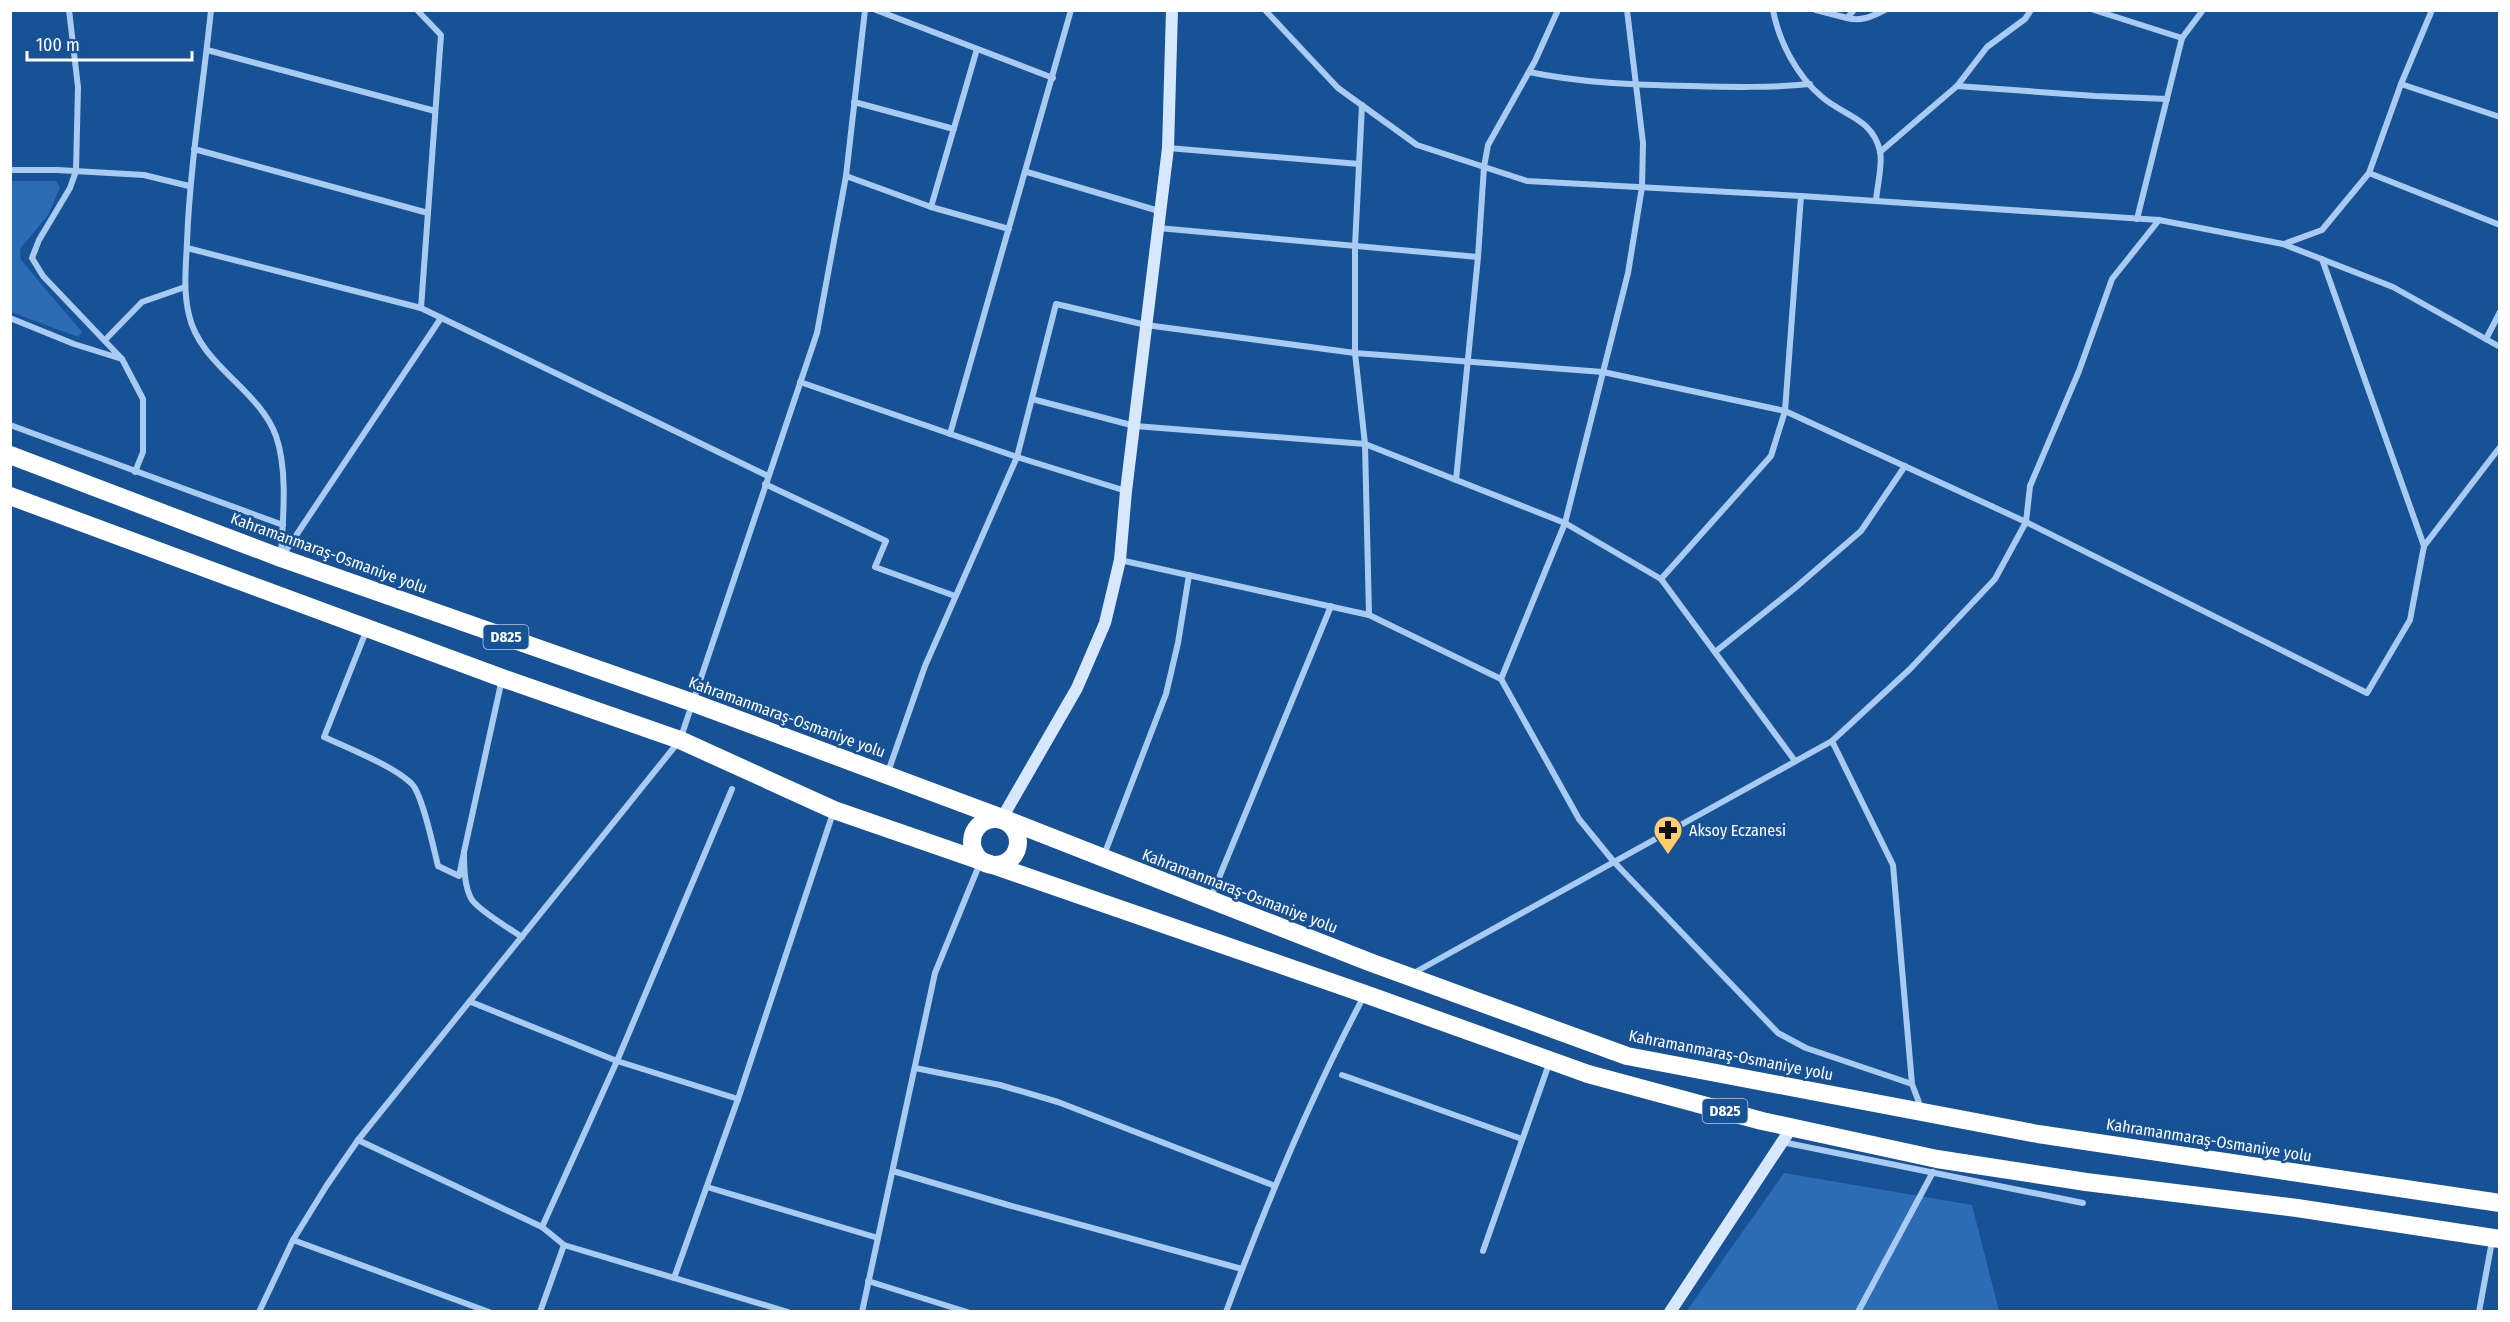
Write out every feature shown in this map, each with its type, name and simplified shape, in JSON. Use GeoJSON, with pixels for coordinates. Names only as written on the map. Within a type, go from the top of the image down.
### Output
{"type":"FeatureCollection","features":[{"type":"Feature","properties":{"kind":"highway","name":"Kahramanmaraş-Osmaniye yolu"},"geometry":{"type":"LineString","coordinates":[[10,454],[281,558],[691,702],[1006,820],[1210,901],[1627,1056],[2038,1134],[2499,1203]]}},
{"type":"Feature","properties":{"kind":"highway","name":"D825"},"geometry":{"type":"LineString","coordinates":[[10,496],[502,678],[680,740],[834,810],[1365,994],[1588,1074],[1787,1135],[2086,1182],[2496,1238]]}},
{"type":"Feature","properties":{"kind":"highway"},"geometry":{"type":"LineString","coordinates":[[988,819],[1006,820],[1017,837],[1016,852],[1004,863],[984,863],[972,850],[971,842],[975,828],[988,819]]}},
{"type":"Feature","properties":{"kind":"street"},"geometry":{"type":"LineString","coordinates":[[69,10],[78,87],[76,171],[70,188],[39,240],[32,258],[43,276],[122,359],[143,399],[143,452],[135,471]]}},
{"type":"Feature","properties":{"kind":"street"},"geometry":{"type":"LineString","coordinates":[[212,10],[189,186],[185,287],[189,317],[201,343],[265,416],[276,436],[281,461],[283,525],[281,558]]}},
{"type":"Feature","properties":{"kind":"street"},"geometry":{"type":"LineString","coordinates":[[417,10],[441,35],[421,308]]}},
{"type":"Feature","properties":{"kind":"street"},"geometry":{"type":"LineString","coordinates":[[259,1311],[293,1240],[358,1140],[680,740],[817,333],[846,176],[865,10]]}},
{"type":"Feature","properties":{"kind":"street"},"geometry":{"type":"LineString","coordinates":[[876,10],[1053,78]]}},
{"type":"Feature","properties":{"kind":"street"},"geometry":{"type":"LineString","coordinates":[[950,434],[1027,172],[1071,10]]}},
{"type":"Feature","properties":{"kind":"street"},"geometry":{"type":"LineString","coordinates":[[1006,820],[1077,688],[1105,623],[1120,561],[1126,492],[1168,148],[1172,10]]}},
{"type":"Feature","properties":{"kind":"street"},"geometry":{"type":"LineString","coordinates":[[1265,10],[1338,87],[1417,145],[1527,182],[1801,196],[2158,220],[2283,244],[2393,287],[2499,347]]}},
{"type":"Feature","properties":{"kind":"street"},"geometry":{"type":"LineString","coordinates":[[1456,480],[1478,257],[1484,167],[1488,145],[1528,72],[1558,10]]}},
{"type":"Feature","properties":{"kind":"street"},"geometry":{"type":"LineString","coordinates":[[1501,679],[1565,523],[1628,273],[1642,187],[1643,143],[1627,10]]}},
{"type":"Feature","properties":{"kind":"street"},"geometry":{"type":"LineString","coordinates":[[1773,10],[1793,65],[1821,97],[1871,128],[1880,152],[1876,201]]}},
{"type":"Feature","properties":{"kind":"street"},"geometry":{"type":"LineString","coordinates":[[1816,10],[1853,20],[1870,17],[1885,10]]}},
{"type":"Feature","properties":{"kind":"street"},"geometry":{"type":"LineString","coordinates":[[1847,18],[1854,10]]}},
{"type":"Feature","properties":{"kind":"street"},"geometry":{"type":"LineString","coordinates":[[1880,152],[1957,86],[1987,47],[2025,19],[2031,10]]}},
{"type":"Feature","properties":{"kind":"street"},"geometry":{"type":"LineString","coordinates":[[2094,10],[2182,38]]}},
{"type":"Feature","properties":{"kind":"street"},"geometry":{"type":"LineString","coordinates":[[2137,219],[2182,38],[2203,10]]}},
{"type":"Feature","properties":{"kind":"street"},"geometry":{"type":"LineString","coordinates":[[2283,244],[2322,230],[2369,173],[2401,84],[2432,10]]}},
{"type":"Feature","properties":{"kind":"street"},"geometry":{"type":"LineString","coordinates":[[931,207],[977,49]]}},
{"type":"Feature","properties":{"kind":"street"},"geometry":{"type":"LineString","coordinates":[[207,50],[435,111]]}},
{"type":"Feature","properties":{"kind":"street"},"geometry":{"type":"LineString","coordinates":[[1528,72],[1561,78],[1637,85],[1773,87],[1810,84]]}},
{"type":"Feature","properties":{"kind":"street"},"geometry":{"type":"LineString","coordinates":[[2401,84],[2498,117],[2499,109]]}},
{"type":"Feature","properties":{"kind":"street"},"geometry":{"type":"LineString","coordinates":[[1957,86],[2167,99]]}},
{"type":"Feature","properties":{"kind":"street"},"geometry":{"type":"LineString","coordinates":[[854,102],[954,129]]}},
{"type":"Feature","properties":{"kind":"street"},"geometry":{"type":"LineString","coordinates":[[1362,105],[1355,246],[1355,353],[1365,444],[1369,615]]}},
{"type":"Feature","properties":{"kind":"street"},"geometry":{"type":"LineString","coordinates":[[1168,148],[1359,164]]}},
{"type":"Feature","properties":{"kind":"street"},"geometry":{"type":"LineString","coordinates":[[194,149],[428,213]]}},
{"type":"Feature","properties":{"kind":"street"},"geometry":{"type":"LineString","coordinates":[[10,170],[144,175],[189,186]]}},
{"type":"Feature","properties":{"kind":"street"},"geometry":{"type":"LineString","coordinates":[[1027,172],[1159,211]]}},
{"type":"Feature","properties":{"kind":"street"},"geometry":{"type":"LineString","coordinates":[[2369,173],[2499,225]]}},
{"type":"Feature","properties":{"kind":"street"},"geometry":{"type":"LineString","coordinates":[[846,176],[931,207],[1009,229]]}},
{"type":"Feature","properties":{"kind":"street"},"geometry":{"type":"LineString","coordinates":[[1661,579],[1771,456],[1785,411],[1801,196]]}},
{"type":"Feature","properties":{"kind":"street"},"geometry":{"type":"LineString","coordinates":[[1409,975],[1832,741],[1910,669],[1995,579],[2026,522],[2030,486],[2079,371],[2112,279],[2158,220]]}},
{"type":"Feature","properties":{"kind":"street"},"geometry":{"type":"LineString","coordinates":[[1157,227],[1478,257]]}},
{"type":"Feature","properties":{"kind":"street"},"geometry":{"type":"LineString","coordinates":[[187,248],[421,308],[768,476]]}},
{"type":"Feature","properties":{"kind":"street"},"geometry":{"type":"LineString","coordinates":[[2322,259],[2424,546]]}},
{"type":"Feature","properties":{"kind":"street"},"geometry":{"type":"LineString","coordinates":[[105,340],[142,302],[185,287]]}},
{"type":"Feature","properties":{"kind":"street"},"geometry":{"type":"LineString","coordinates":[[887,775],[925,666],[1017,457],[1056,304],[1146,325],[1355,353],[1603,372],[1785,411],[2026,522],[2367,693],[2409,620],[2424,546],[2499,447]]}},
{"type":"Feature","properties":{"kind":"street"},"geometry":{"type":"LineString","coordinates":[[2486,339],[2499,312]]}},
{"type":"Feature","properties":{"kind":"street"},"geometry":{"type":"LineString","coordinates":[[10,318],[74,344],[122,359]]}},
{"type":"Feature","properties":{"kind":"street"},"geometry":{"type":"LineString","coordinates":[[281,558],[441,318]]}},
{"type":"Feature","properties":{"kind":"street"},"geometry":{"type":"LineString","coordinates":[[800,382],[1126,492]]}},
{"type":"Feature","properties":{"kind":"street"},"geometry":{"type":"LineString","coordinates":[[1032,399],[1135,426],[1365,444],[1565,523],[1661,579],[1795,761]]}},
{"type":"Feature","properties":{"kind":"street"},"geometry":{"type":"LineString","coordinates":[[10,425],[283,525]]}},
{"type":"Feature","properties":{"kind":"street"},"geometry":{"type":"LineString","coordinates":[[1715,652],[1796,588],[1861,531],[1905,466]]}},
{"type":"Feature","properties":{"kind":"street"},"geometry":{"type":"LineString","coordinates":[[765,484],[886,541],[875,567],[955,596]]}},
{"type":"Feature","properties":{"kind":"street"},"geometry":{"type":"LineString","coordinates":[[1120,561],[1369,615],[1501,679],[1579,819],[1614,862],[1778,1033],[1806,1048],[1912,1084]]}},
{"type":"Feature","properties":{"kind":"street"},"geometry":{"type":"LineString","coordinates":[[1103,859],[1166,694],[1178,643],[1189,576]]}},
{"type":"Feature","properties":{"kind":"street"},"geometry":{"type":"LineString","coordinates":[[1210,901],[1331,606]]}},
{"type":"Feature","properties":{"kind":"street"},"geometry":{"type":"LineString","coordinates":[[367,628],[324,737],[413,783],[430,830],[438,866],[459,876],[502,678]]}},
{"type":"Feature","properties":{"kind":"street"},"geometry":{"type":"LineString","coordinates":[[1832,741],[1893,865],[1912,1084],[1922,1112]]}},
{"type":"Feature","properties":{"kind":"street"},"geometry":{"type":"LineString","coordinates":[[542,1227],[617,1061],[732,789]]}},
{"type":"Feature","properties":{"kind":"street"},"geometry":{"type":"LineString","coordinates":[[674,1278],[738,1099],[834,810]]}},
{"type":"Feature","properties":{"kind":"street"},"geometry":{"type":"LineString","coordinates":[[464,852],[464,872],[472,900],[522,937]]}},
{"type":"Feature","properties":{"kind":"street"},"geometry":{"type":"LineString","coordinates":[[862,1311],[935,973],[984,863]]}},
{"type":"Feature","properties":{"kind":"street"},"geometry":{"type":"LineString","coordinates":[[1226,1311],[1275,1186],[1328,1065],[1365,994]]}},
{"type":"Feature","properties":{"kind":"street"},"geometry":{"type":"LineString","coordinates":[[471,1002],[617,1061],[738,1099]]}},
{"type":"Feature","properties":{"kind":"street"},"geometry":{"type":"LineString","coordinates":[[1483,1251],[1550,1061]]}},
{"type":"Feature","properties":{"kind":"street"},"geometry":{"type":"LineString","coordinates":[[915,1068],[1000,1085],[1058,1102],[1275,1186]]}},
{"type":"Feature","properties":{"kind":"street"},"geometry":{"type":"LineString","coordinates":[[1342,1076],[1522,1139]]}},
{"type":"Feature","properties":{"kind":"street"},"geometry":{"type":"LineString","coordinates":[[1671,1311],[1787,1135],[1933,1172],[2083,1203]]}},
{"type":"Feature","properties":{"kind":"street"},"geometry":{"type":"LineString","coordinates":[[358,1140],[542,1227],[564,1245],[788,1311]]}},
{"type":"Feature","properties":{"kind":"street"},"geometry":{"type":"LineString","coordinates":[[892,1171],[1242,1269]]}},
{"type":"Feature","properties":{"kind":"street"},"geometry":{"type":"LineString","coordinates":[[1858,1311],[1933,1172]]}},
{"type":"Feature","properties":{"kind":"street"},"geometry":{"type":"LineString","coordinates":[[707,1187],[878,1238]]}},
{"type":"Feature","properties":{"kind":"street"},"geometry":{"type":"LineString","coordinates":[[2479,1311],[2496,1238]]}},
{"type":"Feature","properties":{"kind":"street"},"geometry":{"type":"LineString","coordinates":[[293,1240],[489,1311]]}},
{"type":"Feature","properties":{"kind":"street"},"geometry":{"type":"LineString","coordinates":[[540,1311],[564,1245]]}},
{"type":"Feature","properties":{"kind":"street"},"geometry":{"type":"LineString","coordinates":[[868,1281],[967,1311]]}},
{"type":"Feature","properties":{"kind":"shaded area"},"geometry":{"type":"Polygon","coordinates":[[[11,181],[56,181],[60,188],[48,215],[20,249],[21,260],[82,332],[78,337],[11,312],[11,181]]]}},
{"type":"Feature","properties":{"kind":"shaded area"},"geometry":{"type":"Polygon","coordinates":[[[1784,1173],[1972,1205],[1999,1311],[1686,1312],[1784,1173]]]}},
{"type":"Feature","properties":{"kind":"place","name":"Aksoy Eczanesi"},"geometry":{"type":"Point","coordinates":[1668,856]}}]}
